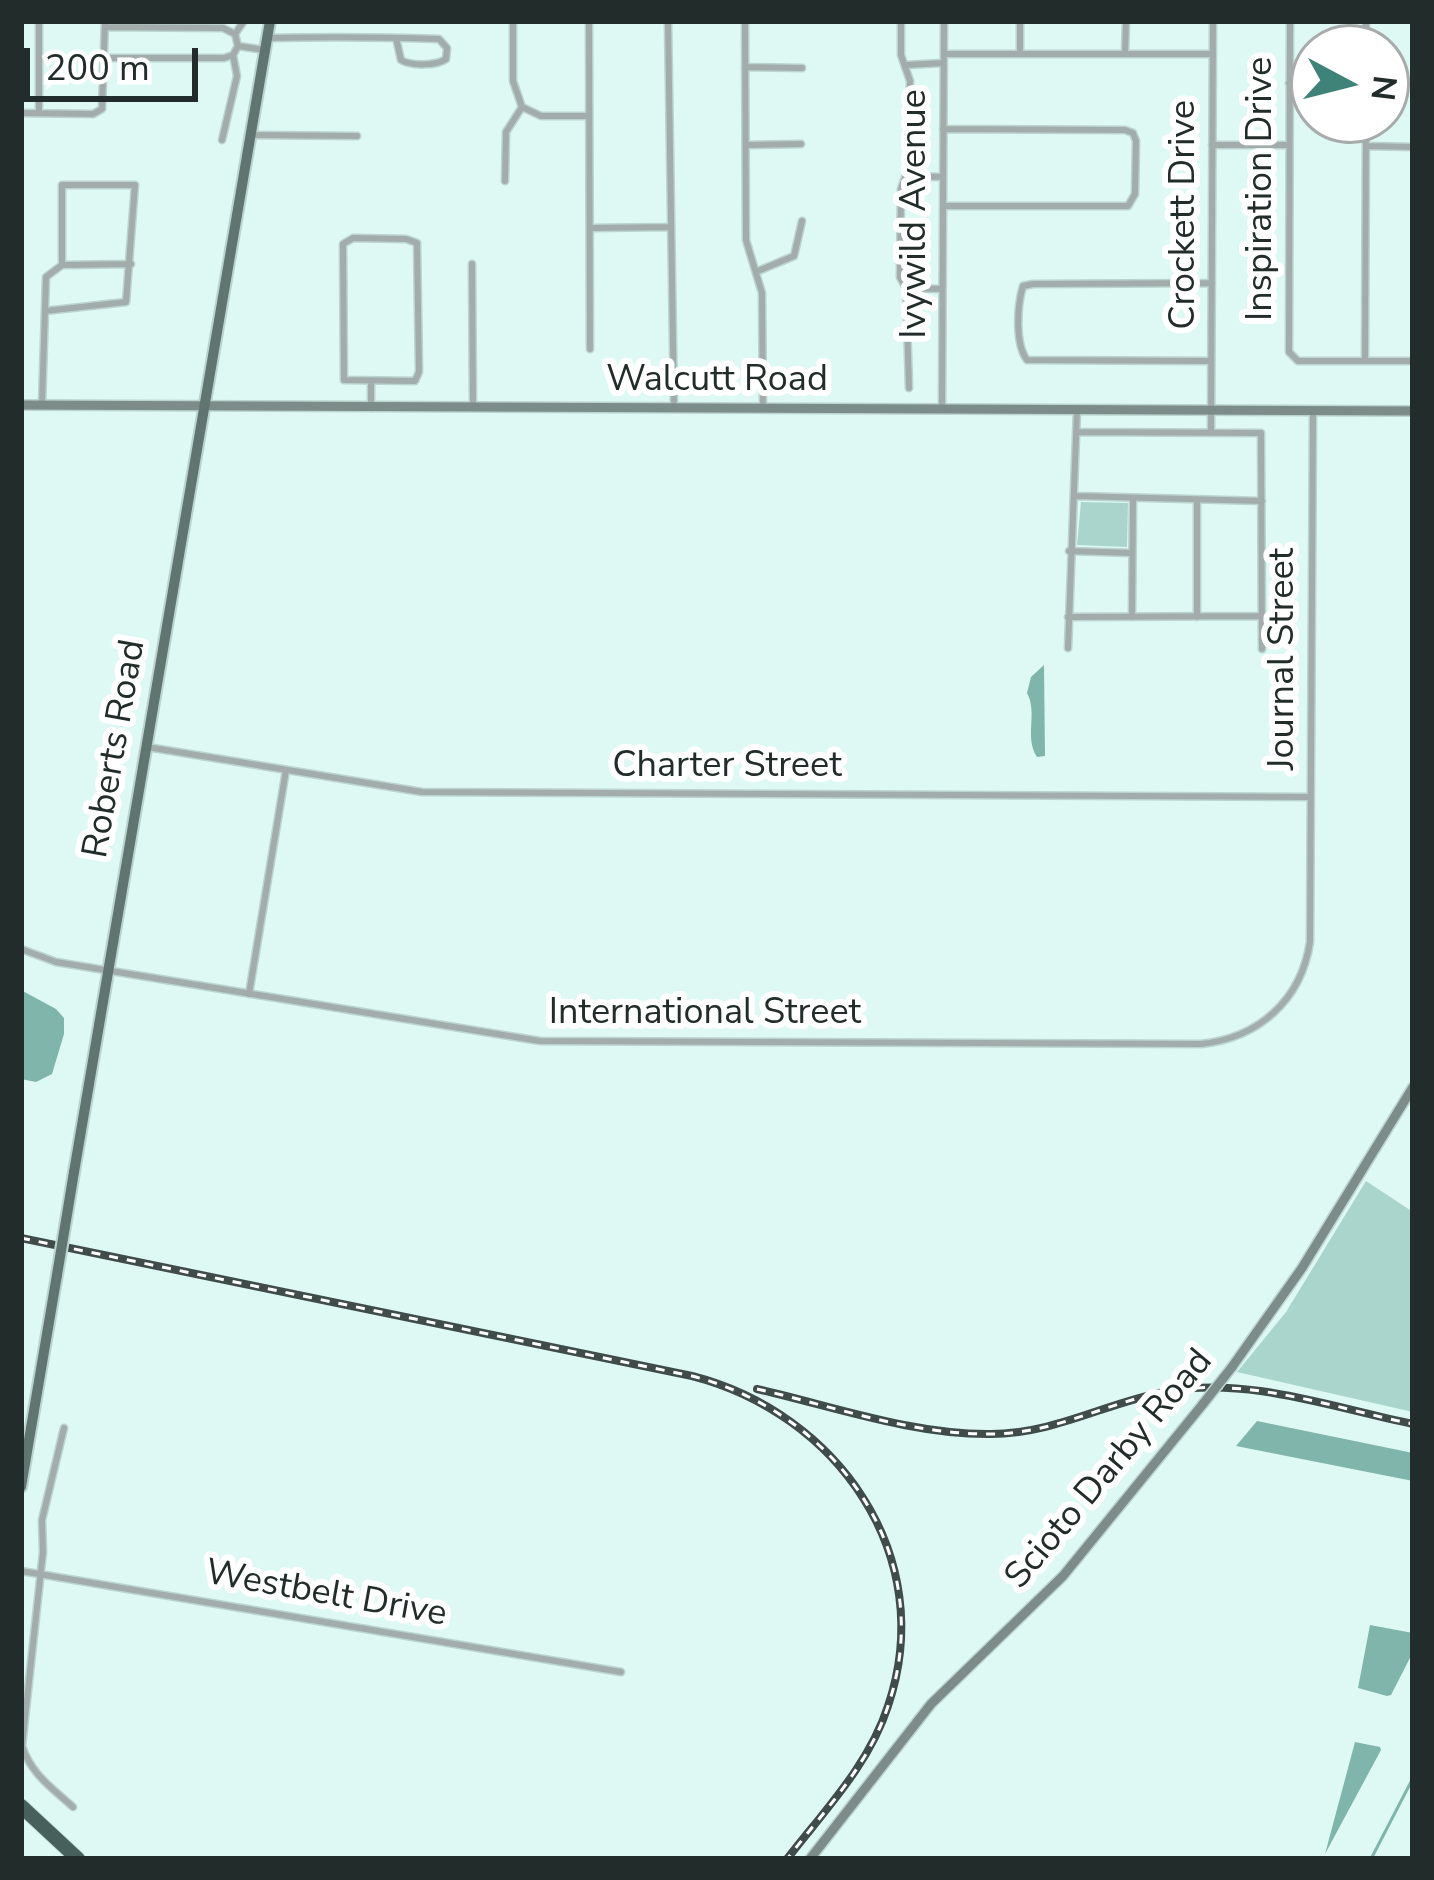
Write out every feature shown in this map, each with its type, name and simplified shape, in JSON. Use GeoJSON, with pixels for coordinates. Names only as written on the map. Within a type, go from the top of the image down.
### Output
{"type":"FeatureCollection","features":[{"type":"Feature","properties":{"kind":"highway"},"geometry":{"type":"LineString","coordinates":[[26,1814],[78,1859]]}},
{"type":"Feature","properties":{"kind":"main road","name":"Roberts Road"},"geometry":{"type":"LineString","coordinates":[[21,1487],[270,21]]}},
{"type":"Feature","properties":{"kind":"street"},"geometry":{"type":"LineString","coordinates":[[39,21],[39,113]]}},
{"type":"Feature","properties":{"kind":"street"},"geometry":{"type":"LineString","coordinates":[[222,140],[237,76],[232,56],[238,46],[235,34],[244,21]]}},
{"type":"Feature","properties":{"kind":"street"},"geometry":{"type":"LineString","coordinates":[[513,21],[514,88],[522,106],[541,116],[589,116]]}},
{"type":"Feature","properties":{"kind":"street"},"geometry":{"type":"LineString","coordinates":[[590,21],[590,349]]}},
{"type":"Feature","properties":{"kind":"street"},"geometry":{"type":"LineString","coordinates":[[668,21],[674,408]]}},
{"type":"Feature","properties":{"kind":"street"},"geometry":{"type":"LineString","coordinates":[[745,21],[746,240],[762,293],[763,407]]}},
{"type":"Feature","properties":{"kind":"street"},"geometry":{"type":"LineString","coordinates":[[902,21],[901,55],[910,93],[906,176],[901,189],[900,277],[906,289],[909,388]]}},
{"type":"Feature","properties":{"kind":"street","name":"Ivywild Avenue"},"geometry":{"type":"LineString","coordinates":[[942,407],[944,21]]}},
{"type":"Feature","properties":{"kind":"street"},"geometry":{"type":"LineString","coordinates":[[1020,21],[1020,52]]}},
{"type":"Feature","properties":{"kind":"street"},"geometry":{"type":"LineString","coordinates":[[1125,53],[1126,21]]}},
{"type":"Feature","properties":{"kind":"street","name":"Crockett Drive"},"geometry":{"type":"LineString","coordinates":[[1211,432],[1213,21]]}},
{"type":"Feature","properties":{"kind":"street","name":"Inspiration Drive"},"geometry":{"type":"LineString","coordinates":[[1290,21],[1288,342],[1298,361],[1365,361]]}},
{"type":"Feature","properties":{"kind":"street"},"geometry":{"type":"LineString","coordinates":[[21,113],[93,114],[104,104],[105,24],[223,28],[235,34]]}},
{"type":"Feature","properties":{"kind":"street"},"geometry":{"type":"LineString","coordinates":[[238,46],[395,38],[439,39],[446,45],[446,59],[406,63],[395,38]]}},
{"type":"Feature","properties":{"kind":"street"},"geometry":{"type":"LineString","coordinates":[[906,65],[1020,52],[1213,54]]}},
{"type":"Feature","properties":{"kind":"street"},"geometry":{"type":"LineString","coordinates":[[104,58],[232,56]]}},
{"type":"Feature","properties":{"kind":"street"},"geometry":{"type":"LineString","coordinates":[[745,68],[802,68]]}},
{"type":"Feature","properties":{"kind":"street"},"geometry":{"type":"LineString","coordinates":[[505,181],[506,132],[522,106]]}},
{"type":"Feature","properties":{"kind":"street"},"geometry":{"type":"LineString","coordinates":[[943,130],[1125,130],[1136,141],[1135,194],[1128,206],[943,206]]}},
{"type":"Feature","properties":{"kind":"street"},"geometry":{"type":"LineString","coordinates":[[250,135],[357,136]]}},
{"type":"Feature","properties":{"kind":"street"},"geometry":{"type":"LineString","coordinates":[[746,145],[801,144]]}},
{"type":"Feature","properties":{"kind":"street"},"geometry":{"type":"LineString","coordinates":[[1212,146],[1289,145]]}},
{"type":"Feature","properties":{"kind":"street"},"geometry":{"type":"LineString","coordinates":[[1413,146],[1366,146],[1365,361],[1413,361]]}},
{"type":"Feature","properties":{"kind":"street"},"geometry":{"type":"LineString","coordinates":[[906,176],[943,177]]}},
{"type":"Feature","properties":{"kind":"street"},"geometry":{"type":"LineString","coordinates":[[44,311],[126,302],[135,185],[62,185],[62,265]]}},
{"type":"Feature","properties":{"kind":"street"},"geometry":{"type":"LineString","coordinates":[[758,271],[794,256],[802,221]]}},
{"type":"Feature","properties":{"kind":"street"},"geometry":{"type":"LineString","coordinates":[[590,228],[669,227]]}},
{"type":"Feature","properties":{"kind":"street"},"geometry":{"type":"LineString","coordinates":[[353,238],[415,241],[418,377],[410,382],[371,382],[344,380],[344,244],[353,238]]}},
{"type":"Feature","properties":{"kind":"street"},"geometry":{"type":"LineString","coordinates":[[472,263],[473,409]]}},
{"type":"Feature","properties":{"kind":"street"},"geometry":{"type":"LineString","coordinates":[[42,406],[46,277],[62,265],[131,264]]}},
{"type":"Feature","properties":{"kind":"street"},"geometry":{"type":"LineString","coordinates":[[1211,361],[1034,361],[1022,356],[1020,295],[1028,284],[1212,283]]}},
{"type":"Feature","properties":{"kind":"street"},"geometry":{"type":"LineString","coordinates":[[906,289],[943,289]]}},
{"type":"Feature","properties":{"kind":"street"},"geometry":{"type":"LineString","coordinates":[[371,382],[371,408]]}},
{"type":"Feature","properties":{"kind":"street","name":"Walcutt Road"},"geometry":{"type":"LineString","coordinates":[[21,405],[1413,411]]}},
{"type":"Feature","properties":{"kind":"street"},"geometry":{"type":"LineString","coordinates":[[1068,648],[1077,410]]}},
{"type":"Feature","properties":{"kind":"street","name":"Journal Street"},"geometry":{"type":"LineString","coordinates":[[1310,908],[1313,411]]}},
{"type":"Feature","properties":{"kind":"street"},"geometry":{"type":"LineString","coordinates":[[1076,432],[1260,433],[1262,649]]}},
{"type":"Feature","properties":{"kind":"street"},"geometry":{"type":"LineString","coordinates":[[1076,496],[1262,501]]}},
{"type":"Feature","properties":{"kind":"street"},"geometry":{"type":"LineString","coordinates":[[1132,500],[1132,617]]}},
{"type":"Feature","properties":{"kind":"street"},"geometry":{"type":"LineString","coordinates":[[1197,500],[1197,617]]}},
{"type":"Feature","properties":{"kind":"street"},"geometry":{"type":"LineString","coordinates":[[1069,551],[1133,553]]}},
{"type":"Feature","properties":{"kind":"street"},"geometry":{"type":"LineString","coordinates":[[1068,616],[1262,616]]}},
{"type":"Feature","properties":{"kind":"street","name":"Charter Street"},"geometry":{"type":"LineString","coordinates":[[147,747],[422,792],[1310,797]]}},
{"type":"Feature","properties":{"kind":"street"},"geometry":{"type":"LineString","coordinates":[[249,994],[286,770]]}},
{"type":"Feature","properties":{"kind":"street","name":"International Street"},"geometry":{"type":"LineString","coordinates":[[21,950],[56,962],[540,1041],[1201,1044],[1246,1033],[1282,1006],[1304,967],[1310,908]]}},
{"type":"Feature","properties":{"kind":"street","name":"Scioto Darby Road"},"geometry":{"type":"LineString","coordinates":[[810,1859],[922,1715],[1064,1576],[1232,1367],[1291,1284],[1413,1087]]}},
{"type":"Feature","properties":{"kind":"street"},"geometry":{"type":"LineString","coordinates":[[64,1429],[42,1520],[22,1746],[39,1777],[73,1807]]}},
{"type":"Feature","properties":{"kind":"street","name":"Westbelt Drive"},"geometry":{"type":"LineString","coordinates":[[21,1571],[621,1672]]}},
{"type":"Feature","properties":{"kind":"shaded area"},"geometry":{"type":"Polygon","coordinates":[[[1081,502],[1128,503],[1127,547],[1077,545],[1081,502]]]}},
{"type":"Feature","properties":{"kind":"shaded area"},"geometry":{"type":"Polygon","coordinates":[[[1044,665],[1045,756],[1037,757],[1027,693],[1031,677],[1044,665]]]}},
{"type":"Feature","properties":{"kind":"shaded area"},"geometry":{"type":"Polygon","coordinates":[[[21,990],[64,1018],[52,1074],[36,1082],[21,1079],[21,990]]]}},
{"type":"Feature","properties":{"kind":"shaded area"},"geometry":{"type":"Polygon","coordinates":[[[1366,1181],[1413,1212],[1413,1412],[1237,1372],[1286,1312],[1366,1181]]]}},
{"type":"Feature","properties":{"kind":"shaded area"},"geometry":{"type":"Polygon","coordinates":[[[1257,1421],[1413,1453],[1413,1481],[1236,1446],[1257,1421]]]}},
{"type":"Feature","properties":{"kind":"shaded area"},"geometry":{"type":"Polygon","coordinates":[[[1370,1625],[1413,1633],[1413,1652],[1391,1695],[1358,1688],[1370,1625]]]}},
{"type":"Feature","properties":{"kind":"shaded area"},"geometry":{"type":"Polygon","coordinates":[[[1355,1742],[1381,1750],[1325,1854],[1355,1742]]]}},
{"type":"Feature","properties":{"kind":"waterway"},"geometry":{"type":"LineString","coordinates":[[1371,1859],[1413,1778]]}},
{"type":"Feature","properties":{"kind":"railway"},"geometry":{"type":"LineString","coordinates":[[21,1238],[692,1376],[744,1395],[791,1422],[831,1457],[864,1499],[887,1545],[899,1596],[900,1650],[880,1728],[844,1787],[787,1859]]}},
{"type":"Feature","properties":{"kind":"railway"},"geometry":{"type":"LineString","coordinates":[[757,1389],[902,1425],[962,1433],[1037,1429],[1146,1396],[1199,1388],[1291,1396],[1413,1424]]}}]}
